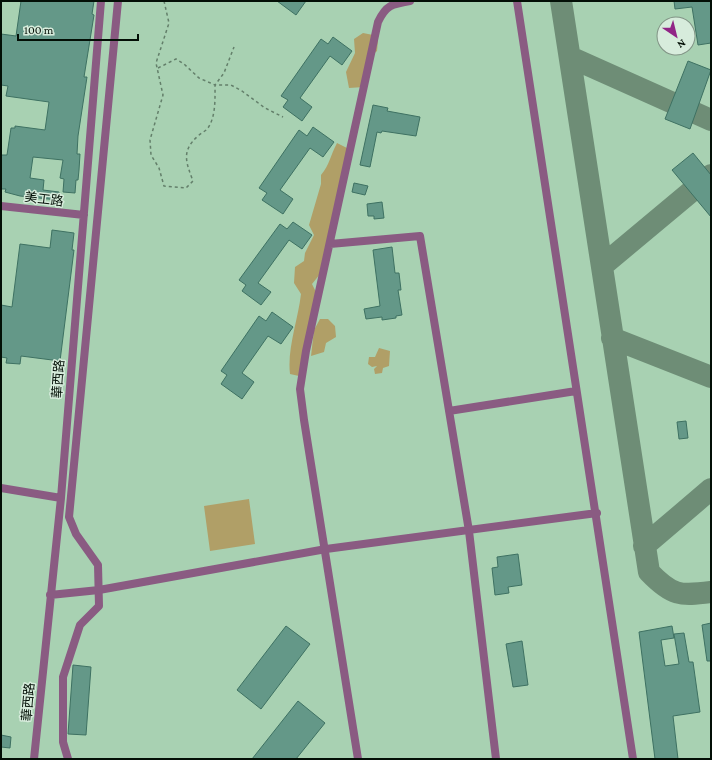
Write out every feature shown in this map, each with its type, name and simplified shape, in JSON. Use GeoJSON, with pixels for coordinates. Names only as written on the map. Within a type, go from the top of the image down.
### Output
{"type":"FeatureCollection","features":[{"type":"Feature","properties":{"kind":"street","name":"華西路"},"geometry":{"type":"LineString","coordinates":[[34,759],[61,498],[101,1]]}},
{"type":"Feature","properties":{"kind":"street"},"geometry":{"type":"LineString","coordinates":[[68,759],[63,742],[63,677],[80,625],[99,606],[98,565],[76,534],[69,517],[118,1]]}},
{"type":"Feature","properties":{"kind":"street"},"geometry":{"type":"LineString","coordinates":[[358,759],[326,550],[309,458],[300,389],[306,352],[378,22],[382,14],[390,5],[410,1]]}},
{"type":"Feature","properties":{"kind":"street"},"geometry":{"type":"LineString","coordinates":[[517,1],[576,391],[597,513],[633,759]]}},
{"type":"Feature","properties":{"kind":"street","name":"美工路"},"geometry":{"type":"LineString","coordinates":[[1,206],[84,215]]}},
{"type":"Feature","properties":{"kind":"street"},"geometry":{"type":"LineString","coordinates":[[330,244],[420,236],[469,531],[496,759]]}},
{"type":"Feature","properties":{"kind":"street"},"geometry":{"type":"LineString","coordinates":[[449,411],[576,391]]}},
{"type":"Feature","properties":{"kind":"street"},"geometry":{"type":"LineString","coordinates":[[1,488],[61,498]]}},
{"type":"Feature","properties":{"kind":"street"},"geometry":{"type":"LineString","coordinates":[[50,595],[99,590],[326,550],[597,513]]}},
{"type":"Feature","properties":{"kind":"path"},"geometry":{"type":"LineString","coordinates":[[164,1],[169,23],[156,63],[163,95],[150,140],[151,155],[159,168],[164,186],[186,188],[194,181],[186,163],[186,151],[197,136],[208,129],[213,116],[215,85],[224,73],[234,47]]}},
{"type":"Feature","properties":{"kind":"path"},"geometry":{"type":"LineString","coordinates":[[157,68],[176,60],[184,64],[199,78],[215,85],[231,85],[266,108],[283,117]]}},
{"type":"Feature","properties":{"kind":"shaded area"},"geometry":{"type":"Polygon","coordinates":[[[363,33],[373,35],[378,40],[377,51],[369,58],[364,87],[349,88],[346,72],[355,53],[354,39],[363,33]]]}},
{"type":"Feature","properties":{"kind":"shaded area"},"geometry":{"type":"Polygon","coordinates":[[[337,143],[349,149],[325,268],[312,284],[318,296],[299,376],[290,374],[289,364],[291,345],[301,294],[294,283],[295,267],[304,261],[305,253],[314,235],[309,225],[321,184],[321,175],[337,143]]]}},
{"type":"Feature","properties":{"kind":"shaded area"},"geometry":{"type":"Polygon","coordinates":[[[320,319],[328,319],[335,326],[336,337],[326,343],[324,352],[311,356],[314,330],[320,319]]]}},
{"type":"Feature","properties":{"kind":"shaded area"},"geometry":{"type":"Polygon","coordinates":[[[379,348],[390,351],[389,366],[383,368],[382,373],[375,374],[374,369],[377,366],[372,367],[368,364],[369,357],[375,357],[379,348]]]}},
{"type":"Feature","properties":{"kind":"shaded area"},"geometry":{"type":"Polygon","coordinates":[[[249,499],[255,544],[210,551],[204,506],[249,499]]]}},
{"type":"Feature","properties":{"kind":"building"},"geometry":{"type":"Polygon","coordinates":[[[21,1],[94,1],[92,14],[94,15],[84,77],[87,77],[78,136],[77,154],[80,154],[78,180],[76,180],[75,193],[63,192],[64,179],[60,178],[63,160],[33,157],[30,178],[44,180],[43,190],[59,192],[58,200],[20,196],[5,192],[6,189],[1,189],[1,155],[7,155],[11,128],[15,128],[15,126],[45,130],[49,102],[6,96],[8,86],[1,85],[1,34],[16,36],[21,1]]]}},
{"type":"Feature","properties":{"kind":"building"},"geometry":{"type":"Polygon","coordinates":[[[277,1],[306,1],[296,15],[277,1]]]}},
{"type":"Feature","properties":{"kind":"building"},"geometry":{"type":"Polygon","coordinates":[[[674,1],[711,1],[711,43],[698,45],[696,16],[693,16],[692,7],[675,9],[674,1]]]}},
{"type":"Feature","properties":{"kind":"building"},"geometry":{"type":"Polygon","coordinates":[[[333,37],[352,51],[342,65],[330,56],[300,98],[312,107],[302,121],[283,107],[288,100],[281,96],[321,39],[328,44],[333,37]]]}},
{"type":"Feature","properties":{"kind":"building"},"geometry":{"type":"Polygon","coordinates":[[[688,61],[711,70],[690,129],[665,119],[688,61]]]}},
{"type":"Feature","properties":{"kind":"building"},"geometry":{"type":"Polygon","coordinates":[[[373,105],[388,108],[387,111],[420,117],[416,136],[382,131],[381,133],[377,132],[370,167],[360,165],[373,105]]]}},
{"type":"Feature","properties":{"kind":"building"},"geometry":{"type":"Polygon","coordinates":[[[313,127],[334,142],[323,157],[310,148],[280,190],[293,199],[283,214],[262,200],[267,193],[259,188],[299,130],[307,136],[313,127]]]}},
{"type":"Feature","properties":{"kind":"building"},"geometry":{"type":"Polygon","coordinates":[[[693,153],[711,175],[711,217],[672,170],[693,153]]]}},
{"type":"Feature","properties":{"kind":"building"},"geometry":{"type":"Polygon","coordinates":[[[354,183],[368,186],[365,195],[352,192],[354,183]]]}},
{"type":"Feature","properties":{"kind":"building"},"geometry":{"type":"Polygon","coordinates":[[[382,202],[384,218],[374,219],[374,216],[368,216],[367,204],[382,202]]]}},
{"type":"Feature","properties":{"kind":"building"},"geometry":{"type":"Polygon","coordinates":[[[293,222],[312,235],[302,249],[289,240],[258,283],[271,292],[261,305],[242,291],[246,285],[239,280],[280,224],[287,229],[293,222]]]}},
{"type":"Feature","properties":{"kind":"building"},"geometry":{"type":"Polygon","coordinates":[[[52,230],[74,233],[72,250],[74,250],[60,361],[21,356],[20,364],[6,363],[7,358],[1,357],[1,305],[12,307],[20,244],[50,248],[52,230]]]}},
{"type":"Feature","properties":{"kind":"building"},"geometry":{"type":"Polygon","coordinates":[[[392,247],[395,273],[399,273],[401,290],[398,290],[402,315],[396,316],[396,318],[382,320],[382,317],[366,319],[364,309],[380,306],[373,250],[392,247]]]}},
{"type":"Feature","properties":{"kind":"building"},"geometry":{"type":"Polygon","coordinates":[[[272,312],[293,327],[281,344],[268,336],[242,373],[254,382],[242,399],[221,384],[227,375],[221,371],[259,316],[266,321],[272,312]]]}},
{"type":"Feature","properties":{"kind":"building"},"geometry":{"type":"Polygon","coordinates":[[[686,421],[688,438],[679,439],[677,422],[686,421]]]}},
{"type":"Feature","properties":{"kind":"building"},"geometry":{"type":"Polygon","coordinates":[[[518,554],[522,585],[508,587],[509,593],[495,595],[492,568],[498,567],[497,557],[518,554]]]}},
{"type":"Feature","properties":{"kind":"building"},"geometry":{"type":"Polygon","coordinates":[[[711,623],[711,661],[707,661],[702,625],[711,623]]]}},
{"type":"Feature","properties":{"kind":"building"},"geometry":{"type":"Polygon","coordinates":[[[286,626],[310,644],[261,709],[237,690],[286,626]]]}},
{"type":"Feature","properties":{"kind":"building"},"geometry":{"type":"Polygon","coordinates":[[[672,626],[674,638],[661,640],[665,666],[679,664],[674,634],[684,633],[689,662],[693,662],[700,712],[673,716],[678,759],[655,759],[639,632],[672,626]]]}},
{"type":"Feature","properties":{"kind":"building"},"geometry":{"type":"Polygon","coordinates":[[[522,641],[528,685],[513,687],[506,644],[522,641]]]}},
{"type":"Feature","properties":{"kind":"building"},"geometry":{"type":"Polygon","coordinates":[[[73,665],[91,667],[86,735],[68,734],[73,665]]]}},
{"type":"Feature","properties":{"kind":"building"},"geometry":{"type":"Polygon","coordinates":[[[298,701],[325,723],[296,759],[252,759],[298,701]]]}},
{"type":"Feature","properties":{"kind":"building"},"geometry":{"type":"Polygon","coordinates":[[[1,735],[11,737],[10,748],[1,747],[1,735]]]}},
{"type":"Feature","properties":{"kind":"taxiway"},"geometry":{"type":"LineString","coordinates":[[561,1],[649,572],[664,586],[677,592],[684,594],[711,592]]}},
{"type":"Feature","properties":{"kind":"taxiway"},"geometry":{"type":"LineString","coordinates":[[570,57],[711,120]]}},
{"type":"Feature","properties":{"kind":"taxiway"},"geometry":{"type":"LineString","coordinates":[[602,266],[711,175]]}},
{"type":"Feature","properties":{"kind":"taxiway"},"geometry":{"type":"LineString","coordinates":[[612,338],[711,377]]}},
{"type":"Feature","properties":{"kind":"taxiway"},"geometry":{"type":"LineString","coordinates":[[644,546],[711,489]]}}]}
